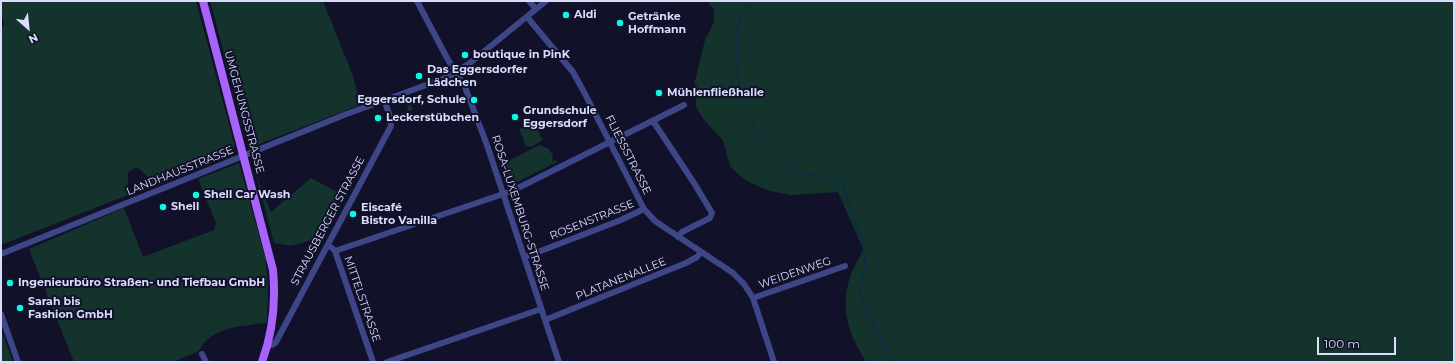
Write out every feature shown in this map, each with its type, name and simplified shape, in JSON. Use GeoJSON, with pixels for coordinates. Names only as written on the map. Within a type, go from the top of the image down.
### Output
{"type":"FeatureCollection","features":[{"type":"Feature","properties":{"kind":"main road","name":"UMGEHUNGSSTRASSE"},"geometry":{"type":"LineString","coordinates":[[203,1],[273,270],[275,308],[272,324]]}},
{"type":"Feature","properties":{"kind":"main road","name":"STRAUSBERGER STRASSE"},"geometry":{"type":"LineString","coordinates":[[262,362],[270,345],[272,324]]}},
{"type":"Feature","properties":{"kind":"street","name":"ROSA-LUXEMBURG-STRASSE"},"geometry":{"type":"LineString","coordinates":[[417,1],[465,87],[504,194],[559,362]]}},
{"type":"Feature","properties":{"kind":"street"},"geometry":{"type":"LineString","coordinates":[[529,1],[536,9]]}},
{"type":"Feature","properties":{"kind":"street","name":"LANDHAUSSTRASSE"},"geometry":{"type":"LineString","coordinates":[[1,254],[384,100],[438,82],[456,73],[546,1]]}},
{"type":"Feature","properties":{"kind":"street","name":"FLIESSSTRASSE"},"geometry":{"type":"LineString","coordinates":[[527,16],[572,72],[584,92],[644,209],[655,221],[740,279],[752,298],[774,362]]}},
{"type":"Feature","properties":{"kind":"street","name":"STRAUSBERGER STRASSE"},"geometry":{"type":"LineString","coordinates":[[270,345],[281,332],[392,126],[384,100]]}},
{"type":"Feature","properties":{"kind":"street"},"geometry":{"type":"LineString","coordinates":[[335,251],[504,194],[540,178],[684,105]]}},
{"type":"Feature","properties":{"kind":"street"},"geometry":{"type":"LineString","coordinates":[[653,121],[712,213],[710,218],[682,232],[678,237]]}},
{"type":"Feature","properties":{"kind":"street","name":"ROSENSTRASSE"},"geometry":{"type":"LineString","coordinates":[[525,257],[621,220],[644,209]]}},
{"type":"Feature","properties":{"kind":"street","name":"MITTELSTRASSE"},"geometry":{"type":"LineString","coordinates":[[327,245],[335,251],[373,362]]}},
{"type":"Feature","properties":{"kind":"street","name":"PLATANENALLEE"},"geometry":{"type":"LineString","coordinates":[[545,320],[686,263],[697,257],[701,252]]}},
{"type":"Feature","properties":{"kind":"street","name":"WEIDENWEG"},"geometry":{"type":"LineString","coordinates":[[752,298],[845,266]]}},
{"type":"Feature","properties":{"kind":"street"},"geometry":{"type":"LineString","coordinates":[[387,362],[541,309]]}},
{"type":"Feature","properties":{"kind":"street"},"geometry":{"type":"LineString","coordinates":[[1,314],[18,362]]}},
{"type":"Feature","properties":{"kind":"street"},"geometry":{"type":"LineString","coordinates":[[202,354],[206,362]]}},
{"type":"Feature","properties":{"kind":"green space"},"geometry":{"type":"Polygon","coordinates":[[[1,1],[196,1],[235,147],[226,154],[207,164],[155,184],[137,167],[128,172],[128,195],[1,245],[1,27],[4,25],[1,11],[1,1]]]}},
{"type":"Feature","properties":{"kind":"green space"},"geometry":{"type":"Polygon","coordinates":[[[210,1],[323,1],[353,76],[360,105],[254,146],[248,142],[210,1]]]}},
{"type":"Feature","properties":{"kind":"green space"},"geometry":{"type":"Polygon","coordinates":[[[707,1],[1454,1],[1454,362],[866,362],[851,333],[846,313],[846,292],[850,276],[863,249],[838,192],[791,195],[770,191],[753,184],[740,176],[730,166],[723,140],[704,120],[696,107],[695,81],[705,40],[714,22],[714,10],[707,1]]]}},
{"type":"Feature","properties":{"kind":"green space"},"geometry":{"type":"Polygon","coordinates":[[[420,94],[422,95],[410,105],[413,109],[410,111],[406,110],[409,107],[405,103],[402,105],[400,100],[420,94]]]}},
{"type":"Feature","properties":{"kind":"green space"},"geometry":{"type":"Polygon","coordinates":[[[533,122],[543,140],[531,147],[526,146],[519,129],[533,122]]]}},
{"type":"Feature","properties":{"kind":"green space"},"geometry":{"type":"Polygon","coordinates":[[[539,145],[549,149],[553,156],[552,162],[556,160],[557,162],[517,182],[507,177],[504,167],[508,161],[539,145]]]}},
{"type":"Feature","properties":{"kind":"green space"},"geometry":{"type":"Polygon","coordinates":[[[239,163],[265,256],[268,285],[267,323],[238,327],[219,332],[211,336],[199,351],[173,362],[74,362],[29,249],[124,208],[143,257],[214,230],[216,223],[198,179],[239,163]]]}},
{"type":"Feature","properties":{"kind":"green space"},"geometry":{"type":"Polygon","coordinates":[[[256,175],[271,212],[311,178],[345,196],[323,237],[291,246],[274,243],[256,175]]]}},
{"type":"Feature","properties":{"kind":"green space"},"geometry":{"type":"Polygon","coordinates":[[[1,329],[13,362],[1,362],[1,329]]]}},
{"type":"Feature","properties":{"kind":"waterway"},"geometry":{"type":"LineString","coordinates":[[750,1],[741,14],[736,37],[736,59],[740,91],[752,121],[771,157],[783,165],[800,173],[817,175],[844,185],[850,210],[863,243],[865,260],[860,292],[873,325],[895,362]]}},
{"type":"Feature","properties":{"kind":"place","name":"Aldi"},"geometry":{"type":"Point","coordinates":[566,15]}},
{"type":"Feature","properties":{"kind":"place","name":"Getränke Hoffmann"},"geometry":{"type":"Point","coordinates":[620,23]}},
{"type":"Feature","properties":{"kind":"place","name":"boutique in PinK"},"geometry":{"type":"Point","coordinates":[465,55]}},
{"type":"Feature","properties":{"kind":"place","name":"Das Eggersdorfer Lädchen"},"geometry":{"type":"Point","coordinates":[419,76]}},
{"type":"Feature","properties":{"kind":"place","name":"Mühlenfließhalle"},"geometry":{"type":"Point","coordinates":[659,93]}},
{"type":"Feature","properties":{"kind":"place","name":"Eggersdorf, Schule"},"geometry":{"type":"Point","coordinates":[474,100]}},
{"type":"Feature","properties":{"kind":"place","name":"Grundschule Eggersdorf"},"geometry":{"type":"Point","coordinates":[515,117]}},
{"type":"Feature","properties":{"kind":"place","name":"Leckerstübchen"},"geometry":{"type":"Point","coordinates":[378,118]}},
{"type":"Feature","properties":{"kind":"place","name":"Shell Car Wash"},"geometry":{"type":"Point","coordinates":[196,195]}},
{"type":"Feature","properties":{"kind":"place","name":"Shell"},"geometry":{"type":"Point","coordinates":[163,207]}},
{"type":"Feature","properties":{"kind":"place","name":"Eiscafé Bistro Vanilla"},"geometry":{"type":"Point","coordinates":[353,214]}},
{"type":"Feature","properties":{"kind":"place","name":"Ingenieurbüro Straßen- und Tiefbau GmbH"},"geometry":{"type":"Point","coordinates":[10,283]}},
{"type":"Feature","properties":{"kind":"place","name":"Sarah bis Fashion GmbH"},"geometry":{"type":"Point","coordinates":[20,308]}}]}
